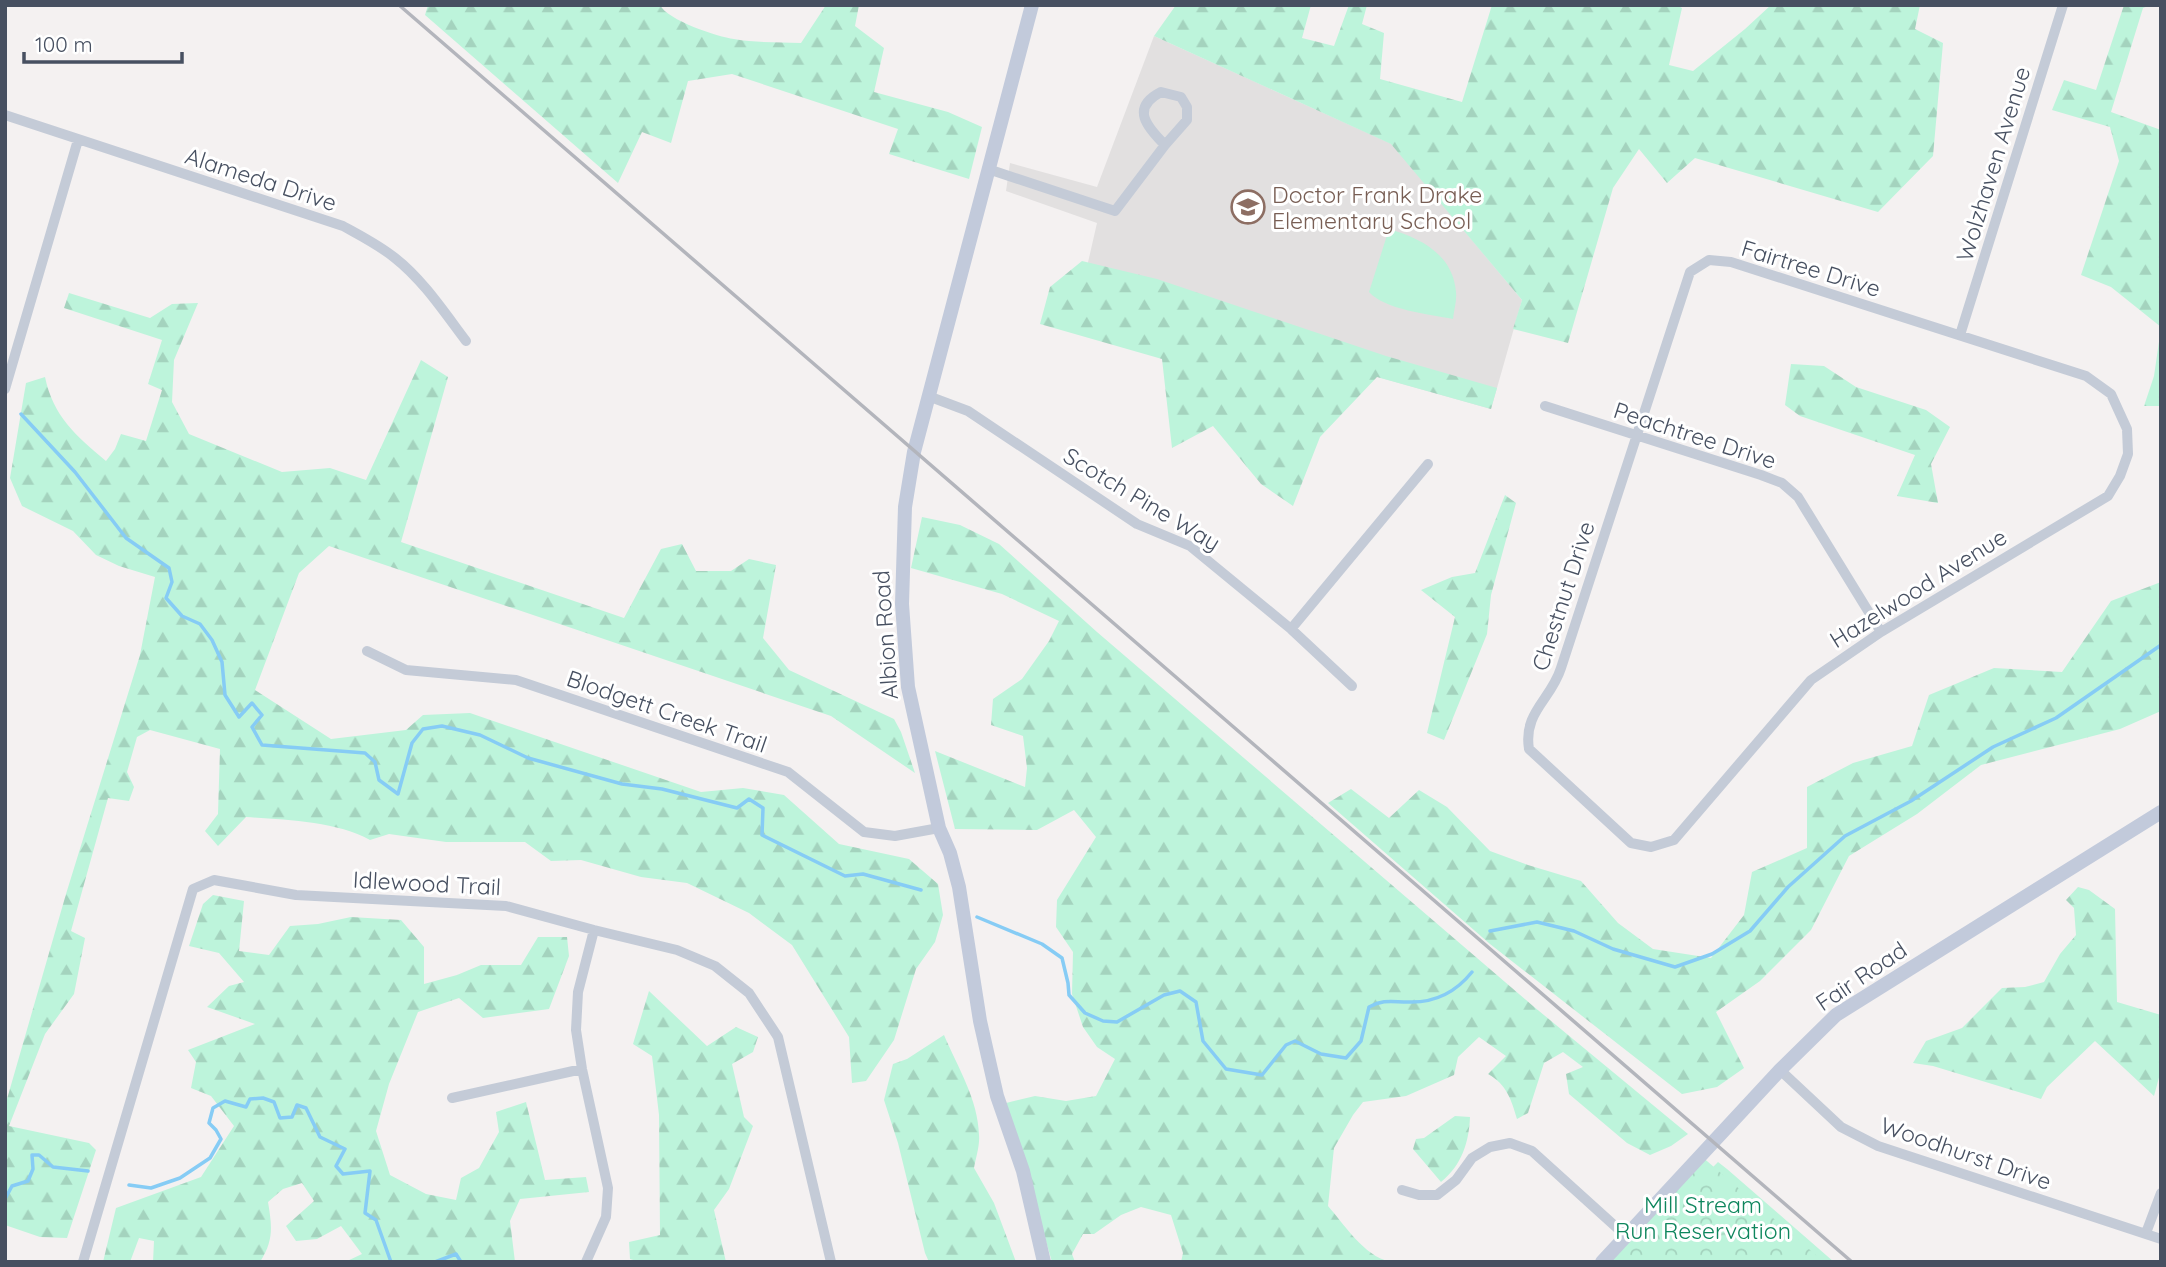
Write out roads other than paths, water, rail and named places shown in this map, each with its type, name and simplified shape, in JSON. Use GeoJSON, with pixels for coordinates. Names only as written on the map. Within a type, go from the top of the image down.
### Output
{"type":"FeatureCollection","features":[{"type":"Feature","properties":{"kind":"street","name":"Albion Road"},"geometry":{"type":"LineString","coordinates":[[1032,5],[914,452],[905,507],[902,604],[908,687],[939,828],[950,853],[959,887],[980,1021],[997,1096],[1023,1171],[1044,1262]]}},
{"type":"Feature","properties":{"kind":"street","name":"Wolzhaven Avenue"},"geometry":{"type":"LineString","coordinates":[[1960,335],[2063,5]]}},
{"type":"Feature","properties":{"kind":"street"},"geometry":{"type":"LineString","coordinates":[[988,169],[1115,211],[1165,145],[1188,120],[1187,107],[1181,97],[1161,92],[1150,97],[1144,107],[1144,119],[1165,145]]}},
{"type":"Feature","properties":{"kind":"street","name":"Alameda Drive"},"geometry":{"type":"LineString","coordinates":[[5,115],[343,226],[373,242],[419,280],[466,341]]}},
{"type":"Feature","properties":{"kind":"street"},"geometry":{"type":"LineString","coordinates":[[5,389],[78,140]]}},
{"type":"Feature","properties":{"kind":"street","name":"Fairtree Drive"},"geometry":{"type":"LineString","coordinates":[[1635,436],[1690,272],[1709,260],[1731,262],[2086,376]]}},
{"type":"Feature","properties":{"kind":"street","name":"Hazelwood Avenue"},"geometry":{"type":"LineString","coordinates":[[1674,840],[1811,680],[1881,632],[2108,496],[2120,477],[2127,454],[2127,429],[2112,394],[2086,376]]}},
{"type":"Feature","properties":{"kind":"street","name":"Scotch Pine Way"},"geometry":{"type":"LineString","coordinates":[[928,397],[968,411],[1137,524],[1190,546],[1291,629],[1352,686]]}},
{"type":"Feature","properties":{"kind":"street","name":"Peachtree Drive"},"geometry":{"type":"LineString","coordinates":[[1545,406],[1782,483],[1798,497],[1881,632]]}},
{"type":"Feature","properties":{"kind":"street","name":"Chestnut Drive"},"geometry":{"type":"LineString","coordinates":[[1635,436],[1558,679],[1530,722],[1527,736],[1529,749],[1631,843],[1651,847],[1674,840]]}},
{"type":"Feature","properties":{"kind":"street"},"geometry":{"type":"LineString","coordinates":[[1291,629],[1428,464]]}},
{"type":"Feature","properties":{"kind":"street","name":"Blodgett Creek Trail"},"geometry":{"type":"LineString","coordinates":[[367,651],[406,670],[516,680],[788,772],[864,832],[895,836],[939,828]]}},
{"type":"Feature","properties":{"kind":"street","name":"Fair Road"},"geometry":{"type":"LineString","coordinates":[[1602,1262],[1780,1070],[1836,1016],[2161,812]]}},
{"type":"Feature","properties":{"kind":"street","name":"Idlewood Trail"},"geometry":{"type":"LineString","coordinates":[[83,1262],[193,889],[214,880],[296,895],[506,906],[677,950],[715,966],[749,993],[778,1037],[831,1262]]}},
{"type":"Feature","properties":{"kind":"street"},"geometry":{"type":"LineString","coordinates":[[586,1262],[606,1217],[608,1188],[576,1030],[578,992],[594,930]]}},
{"type":"Feature","properties":{"kind":"street"},"geometry":{"type":"LineString","coordinates":[[452,1098],[582,1069]]}},
{"type":"Feature","properties":{"kind":"street","name":"Woodhurst Drive"},"geometry":{"type":"LineString","coordinates":[[1780,1070],[1841,1127],[1878,1146],[2161,1239]]}},
{"type":"Feature","properties":{"kind":"street"},"geometry":{"type":"LineString","coordinates":[[1402,1190],[1419,1195],[1437,1195],[1456,1180],[1472,1158],[1490,1147],[1510,1143],[1532,1151],[1626,1236]]}},
{"type":"Feature","properties":{"kind":"street"},"geometry":{"type":"LineString","coordinates":[[2146,1233],[2161,1193]]}},
{"type":"Feature","properties":{"kind":"waterway"},"geometry":{"type":"LineString","coordinates":[[21,414],[75,472],[126,538],[169,568],[172,582],[166,598],[182,616],[200,624],[212,640],[222,662],[225,695],[239,717],[252,703],[262,715],[252,727],[262,745],[365,753],[375,762],[379,780],[398,794],[412,743],[423,729],[442,726],[480,735],[528,758],[622,784],[662,789],[737,808],[749,799],[763,808],[762,835],[845,876],[863,874],[921,890]]}},
{"type":"Feature","properties":{"kind":"waterway"},"geometry":{"type":"LineString","coordinates":[[1490,931],[1537,922],[1574,931],[1613,949],[1675,967],[1712,954],[1750,931],[1788,887],[1845,836],[1911,801],[1993,747],[2056,718],[2161,645]]}},
{"type":"Feature","properties":{"kind":"waterway"},"geometry":{"type":"LineString","coordinates":[[977,917],[1042,944],[1062,958],[1069,995],[1085,1013],[1103,1021],[1117,1022],[1164,995],[1180,991],[1196,1002],[1203,1041],[1226,1069],[1262,1075],[1286,1045],[1295,1041],[1321,1054],[1346,1058],[1361,1041],[1369,1007],[1384,1002],[1427,1001],[1452,991],[1472,972]]}},
{"type":"Feature","properties":{"kind":"waterway"},"geometry":{"type":"LineString","coordinates":[[129,1185],[151,1188],[180,1178],[210,1158],[221,1139],[209,1123],[213,1108],[225,1101],[246,1107],[250,1099],[263,1098],[274,1102],[280,1118],[292,1117],[297,1105],[306,1108],[320,1137],[345,1149],[336,1166],[343,1174],[370,1171],[365,1213],[376,1220],[391,1262]]}},
{"type":"Feature","properties":{"kind":"waterway"},"geometry":{"type":"LineString","coordinates":[[5,1199],[12,1186],[28,1181],[33,1169],[32,1155],[39,1155],[53,1167],[88,1171]]}},
{"type":"Feature","properties":{"kind":"waterway"},"geometry":{"type":"LineString","coordinates":[[435,1262],[456,1254],[461,1262]]}},
{"type":"Feature","properties":{"kind":"railway"},"geometry":{"type":"LineString","coordinates":[[399,5],[1852,1262]]}},
{"type":"Feature","properties":{"kind":"place","name":"Doctor Frank Drake Elementary School"},"geometry":{"type":"Point","coordinates":[1248,207]}},
{"type":"Feature","properties":{"kind":"park label","name":"Mill Stream Run Reservation"},"geometry":{"type":"Point","coordinates":[1703,1217]}}]}
